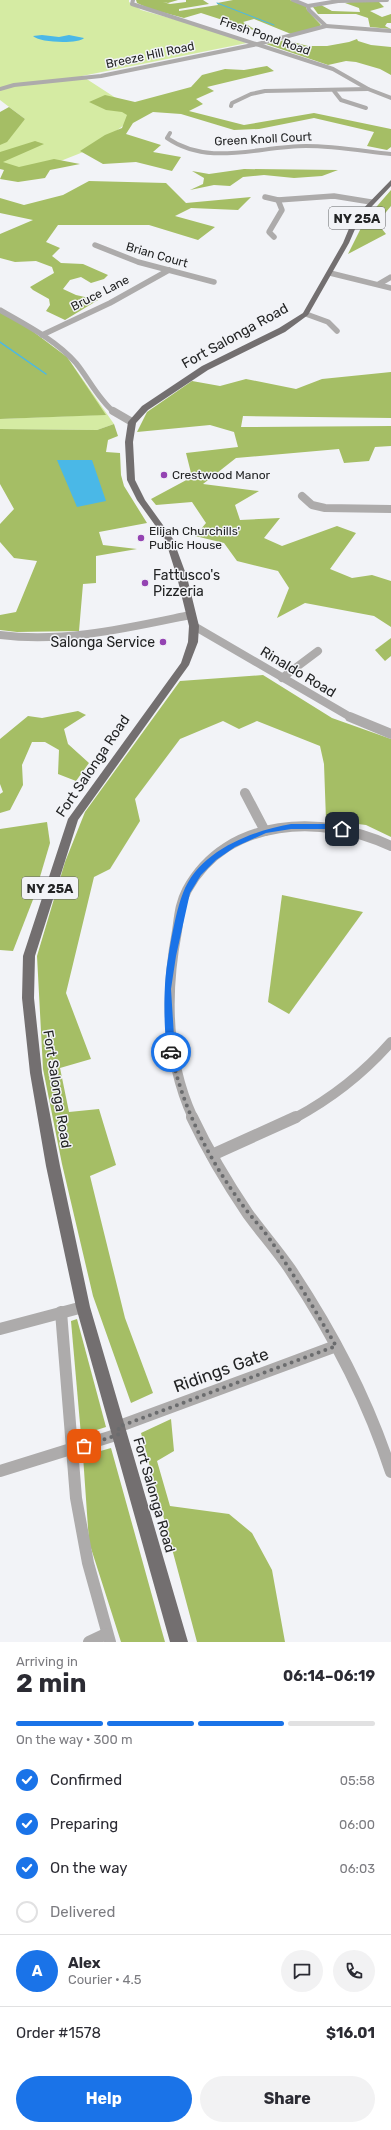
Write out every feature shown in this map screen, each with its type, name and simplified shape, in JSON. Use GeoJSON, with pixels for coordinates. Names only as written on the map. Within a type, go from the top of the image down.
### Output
{"type":"FeatureCollection","features":[{"type":"Feature","properties":{"kind":"main road","name":"Fort Salonga Road"},"geometry":{"type":"LineString","coordinates":[[179,1642],[83,1307],[53,1166],[36,1072],[28,998],[29,956],[73,819],[186,663],[193,642],[192,621],[182,577],[169,539],[141,500],[131,480],[129,442],[132,422],[145,408],[205,368],[282,330],[306,314],[330,274],[346,243],[356,219],[391,182]]}},
{"type":"Feature","properties":{"kind":"street","name":"Fresh Pond Road"},"geometry":{"type":"LineString","coordinates":[[133,0],[132,4],[144,9],[192,22],[333,69],[368,89],[391,98]]}},
{"type":"Feature","properties":{"kind":"street"},"geometry":{"type":"LineString","coordinates":[[293,0],[308,6],[338,1],[387,0]]}},
{"type":"Feature","properties":{"kind":"street"},"geometry":{"type":"LineString","coordinates":[[379,1],[391,5]]}},
{"type":"Feature","properties":{"kind":"street"},"geometry":{"type":"LineString","coordinates":[[308,6],[309,10],[326,26]]}},
{"type":"Feature","properties":{"kind":"street","name":"Breeze Hill Road"},"geometry":{"type":"LineString","coordinates":[[0,89],[14,85],[101,76],[258,44],[326,26],[391,31]]}},
{"type":"Feature","properties":{"kind":"street"},"geometry":{"type":"LineString","coordinates":[[231,106],[232,103],[257,92],[309,89],[334,91],[368,89]]}},
{"type":"Feature","properties":{"kind":"street"},"geometry":{"type":"LineString","coordinates":[[334,91],[341,100],[366,108]]}},
{"type":"Feature","properties":{"kind":"street","name":"Green Knoll Court"},"geometry":{"type":"LineString","coordinates":[[170,134],[167,138],[177,144],[193,150],[212,153],[240,153],[304,146],[391,154]]}},
{"type":"Feature","properties":{"kind":"street"},"geometry":{"type":"LineString","coordinates":[[265,197],[278,200],[334,196],[371,202]]}},
{"type":"Feature","properties":{"kind":"street"},"geometry":{"type":"LineString","coordinates":[[274,237],[269,232],[282,210],[278,200]]}},
{"type":"Feature","properties":{"kind":"street","name":"Brian Court"},"geometry":{"type":"LineString","coordinates":[[95,245],[108,251],[169,270],[214,282]]}},
{"type":"Feature","properties":{"kind":"street","name":"Bruce Lane"},"geometry":{"type":"LineString","coordinates":[[42,335],[110,302],[169,270]]}},
{"type":"Feature","properties":{"kind":"street"},"geometry":{"type":"LineString","coordinates":[[330,274],[379,284],[391,288]]}},
{"type":"Feature","properties":{"kind":"street"},"geometry":{"type":"LineString","coordinates":[[379,284],[391,277]]}},
{"type":"Feature","properties":{"kind":"street"},"geometry":{"type":"LineString","coordinates":[[0,310],[42,335],[70,357],[112,411],[122,419],[132,422]]}},
{"type":"Feature","properties":{"kind":"street"},"geometry":{"type":"LineString","coordinates":[[306,314],[328,322],[337,331]]}},
{"type":"Feature","properties":{"kind":"street"},"geometry":{"type":"LineString","coordinates":[[302,496],[312,505],[325,508],[391,509]]}},
{"type":"Feature","properties":{"kind":"street"},"geometry":{"type":"LineString","coordinates":[[0,636],[16,638],[84,636],[192,621]]}},
{"type":"Feature","properties":{"kind":"street","name":"Rinaldo Road"},"geometry":{"type":"LineString","coordinates":[[192,621],[282,678],[344,714],[391,734]]}},
{"type":"Feature","properties":{"kind":"street"},"geometry":{"type":"LineString","coordinates":[[282,678],[318,651]]}},
{"type":"Feature","properties":{"kind":"street"},"geometry":{"type":"LineString","coordinates":[[245,793],[265,831]]}},
{"type":"Feature","properties":{"kind":"street"},"geometry":{"type":"LineString","coordinates":[[391,846],[363,835],[331,826],[291,827],[265,831],[232,845],[213,859],[198,873],[186,892],[172,956],[168,989],[170,1046],[176,1073],[195,1125],[244,1207],[268,1237],[291,1271],[336,1346],[365,1406],[386,1455],[391,1472]]}},
{"type":"Feature","properties":{"kind":"street"},"geometry":{"type":"LineString","coordinates":[[212,1155],[276,1129],[319,1105],[352,1083],[380,1056],[391,1042]]}},
{"type":"Feature","properties":{"kind":"street"},"geometry":{"type":"LineString","coordinates":[[0,1330],[83,1307]]}},
{"type":"Feature","properties":{"kind":"street"},"geometry":{"type":"LineString","coordinates":[[61,1312],[76,1498],[88,1563],[108,1638],[89,1642]]}},
{"type":"Feature","properties":{"kind":"street","name":"Ridings Gate"},"geometry":{"type":"LineString","coordinates":[[0,1471],[73,1450],[118,1430],[336,1346]]}},
{"type":"Feature","properties":{"kind":"green space"},"geometry":{"type":"Polygon","coordinates":[[[0,0],[129,0],[129,2],[141,10],[198,26],[247,43],[82,76],[139,113],[96,147],[58,162],[19,169],[0,164],[0,133],[25,119],[0,100],[0,0]]]}},
{"type":"Feature","properties":{"kind":"green space"},"geometry":{"type":"Polygon","coordinates":[[[136,0],[178,0],[168,3],[163,2],[170,4],[186,2],[186,0],[203,0],[209,4],[179,9],[179,11],[218,5],[217,3],[233,0],[290,0],[306,6],[307,10],[321,25],[317,28],[291,34],[254,19],[243,22],[257,31],[201,13],[184,18],[150,9],[137,3],[136,0]]]}},
{"type":"Feature","properties":{"kind":"green space"},"geometry":{"type":"Polygon","coordinates":[[[379,2],[384,7],[370,11],[382,17],[391,14],[391,23],[387,23],[385,26],[391,29],[370,27],[368,18],[356,14],[318,14],[313,7],[321,5],[332,11],[360,12],[359,8],[345,3],[379,2]]]}},
{"type":"Feature","properties":{"kind":"green space"},"geometry":{"type":"Polygon","coordinates":[[[357,39],[358,41],[371,45],[391,47],[391,75],[380,69],[356,62],[346,61],[328,65],[266,44],[285,40],[308,46],[327,46],[357,39]]]}},
{"type":"Feature","properties":{"kind":"green space"},"geometry":{"type":"Polygon","coordinates":[[[267,66],[274,71],[207,87],[214,91],[196,99],[203,104],[189,111],[244,125],[314,113],[391,129],[391,147],[387,150],[367,146],[374,132],[314,118],[259,129],[234,130],[181,114],[153,112],[133,123],[126,134],[161,145],[153,152],[181,157],[172,171],[136,162],[103,164],[80,151],[105,135],[122,128],[127,115],[122,112],[106,110],[89,102],[105,95],[135,102],[191,87],[202,75],[225,69],[244,70],[267,66]]]}},
{"type":"Feature","properties":{"kind":"green space"},"geometry":{"type":"Polygon","coordinates":[[[9,107],[25,119],[7,142],[0,145],[0,112],[9,107]]]}},
{"type":"Feature","properties":{"kind":"green space"},"geometry":{"type":"Polygon","coordinates":[[[35,141],[44,144],[3,162],[19,167],[54,159],[80,164],[50,170],[45,178],[18,182],[0,179],[4,170],[0,169],[0,152],[35,141]]]}},
{"type":"Feature","properties":{"kind":"green space"},"geometry":{"type":"Polygon","coordinates":[[[244,169],[338,170],[322,176],[294,178],[264,175],[243,177],[230,186],[214,185],[190,190],[203,184],[204,178],[192,171],[209,174],[244,169]]]}},
{"type":"Feature","properties":{"kind":"green space"},"geometry":{"type":"Polygon","coordinates":[[[89,181],[166,183],[186,203],[251,197],[238,210],[191,208],[175,216],[215,227],[198,240],[149,225],[58,225],[46,242],[60,248],[52,256],[61,263],[83,264],[108,275],[104,279],[91,283],[81,277],[70,280],[63,289],[76,295],[98,300],[65,320],[46,311],[50,305],[49,299],[30,287],[54,273],[52,267],[36,261],[15,262],[0,258],[0,234],[33,220],[0,213],[0,198],[24,205],[63,195],[89,181]]]}},
{"type":"Feature","properties":{"kind":"green space"},"geometry":{"type":"Polygon","coordinates":[[[391,190],[391,206],[377,223],[386,234],[348,254],[365,220],[391,190]]]}},
{"type":"Feature","properties":{"kind":"green space"},"geometry":{"type":"Polygon","coordinates":[[[0,311],[31,330],[67,357],[106,415],[0,419],[0,311]]]}},
{"type":"Feature","properties":{"kind":"green space"},"geometry":{"type":"Polygon","coordinates":[[[67,357],[114,424],[97,430],[0,429],[0,419],[97,415],[67,357]]]}},
{"type":"Feature","properties":{"kind":"green space"},"geometry":{"type":"Polygon","coordinates":[[[391,372],[391,418],[243,416],[241,427],[391,426],[391,446],[375,447],[369,461],[344,463],[339,449],[236,458],[203,484],[259,491],[235,505],[240,520],[280,518],[264,538],[282,546],[337,526],[356,533],[330,569],[352,578],[372,575],[391,581],[391,627],[374,616],[305,603],[277,618],[289,588],[278,571],[237,561],[224,543],[195,536],[206,523],[192,502],[156,505],[151,499],[192,477],[186,453],[238,447],[234,432],[210,425],[137,432],[147,412],[192,381],[220,386],[246,379],[296,389],[322,379],[391,372]]]}},
{"type":"Feature","properties":{"kind":"green space"},"geometry":{"type":"Polygon","coordinates":[[[114,424],[118,436],[108,440],[106,452],[120,453],[121,475],[124,486],[147,523],[99,532],[103,545],[137,549],[96,556],[96,583],[83,584],[79,631],[17,632],[0,630],[0,615],[16,612],[37,561],[14,558],[0,542],[0,524],[14,509],[0,484],[0,429],[97,430],[114,424]]]}},
{"type":"Feature","properties":{"kind":"green space"},"geometry":{"type":"Polygon","coordinates":[[[391,638],[391,656],[385,661],[375,650],[391,638]]]}},
{"type":"Feature","properties":{"kind":"green space"},"geometry":{"type":"Polygon","coordinates":[[[263,675],[332,718],[391,739],[391,837],[366,825],[326,820],[324,764],[320,746],[257,721],[239,729],[223,721],[180,739],[135,799],[140,821],[110,869],[94,877],[66,993],[91,1059],[60,1068],[69,1112],[99,1109],[116,1165],[90,1176],[125,1318],[153,1393],[131,1403],[93,1296],[62,1164],[43,1069],[37,956],[65,862],[85,812],[180,681],[263,675]]]}},
{"type":"Feature","properties":{"kind":"green space"},"geometry":{"type":"Polygon","coordinates":[[[78,711],[86,715],[64,729],[68,744],[89,763],[76,781],[58,774],[59,750],[45,742],[32,742],[22,765],[23,785],[10,810],[0,813],[0,794],[3,792],[0,784],[0,739],[28,716],[42,718],[78,711]]]}},
{"type":"Feature","properties":{"kind":"green space"},"geometry":{"type":"Polygon","coordinates":[[[47,822],[50,843],[34,897],[13,951],[0,950],[0,829],[47,822]]]}},
{"type":"Feature","properties":{"kind":"green space"},"geometry":{"type":"Polygon","coordinates":[[[282,895],[363,912],[289,1014],[268,1002],[282,895]]]}},
{"type":"Feature","properties":{"kind":"green space"},"geometry":{"type":"Polygon","coordinates":[[[77,1319],[106,1427],[81,1435],[71,1321],[77,1319]]]}},
{"type":"Feature","properties":{"kind":"green space"},"geometry":{"type":"Polygon","coordinates":[[[171,1419],[174,1451],[157,1461],[170,1506],[229,1514],[252,1533],[272,1570],[285,1642],[197,1642],[141,1433],[171,1419]]]}},
{"type":"Feature","properties":{"kind":"green space"},"geometry":{"type":"Polygon","coordinates":[[[111,1448],[165,1642],[121,1642],[89,1542],[83,1456],[111,1448]]]}},
{"type":"Feature","properties":{"kind":"water"},"geometry":{"type":"Polygon","coordinates":[[[42,35],[59,37],[69,35],[84,38],[75,41],[59,42],[43,40],[33,36],[42,35]]]}},
{"type":"Feature","properties":{"kind":"water"},"geometry":{"type":"Polygon","coordinates":[[[57,460],[92,460],[106,501],[77,507],[57,460]]]}},
{"type":"Feature","properties":{"kind":"waterway"},"geometry":{"type":"LineString","coordinates":[[217,3],[274,25]]}},
{"type":"Feature","properties":{"kind":"waterway"},"geometry":{"type":"LineString","coordinates":[[0,342],[46,374]]}},
{"type":"Feature","properties":{"kind":"way so far"},"geometry":{"type":"LineString","coordinates":[[84,1446],[120,1434],[118,1427],[336,1346],[291,1271],[225,1179],[195,1125],[184,1099],[171,1052]]}},
{"type":"Feature","properties":{"kind":"place","name":"Crestwood Manor"},"geometry":{"type":"Point","coordinates":[164,475]}},
{"type":"Feature","properties":{"kind":"place","name":"Elijah Churchills' Public House"},"geometry":{"type":"Point","coordinates":[141,538]}},
{"type":"Feature","properties":{"kind":"place","name":"Fattusco's Pizzeria"},"geometry":{"type":"Point","coordinates":[145,583]}},
{"type":"Feature","properties":{"kind":"place","name":"Salonga Service"},"geometry":{"type":"Point","coordinates":[163,642]}},
{"type":"Feature","properties":{"kind":"route"},"geometry":{"type":"LineString","coordinates":[[171,1052],[168,1020],[168,989],[172,956],[186,892],[198,873],[213,859],[232,845],[250,836],[265,831],[291,827],[313,826],[331,826],[342,829]]}}]}
